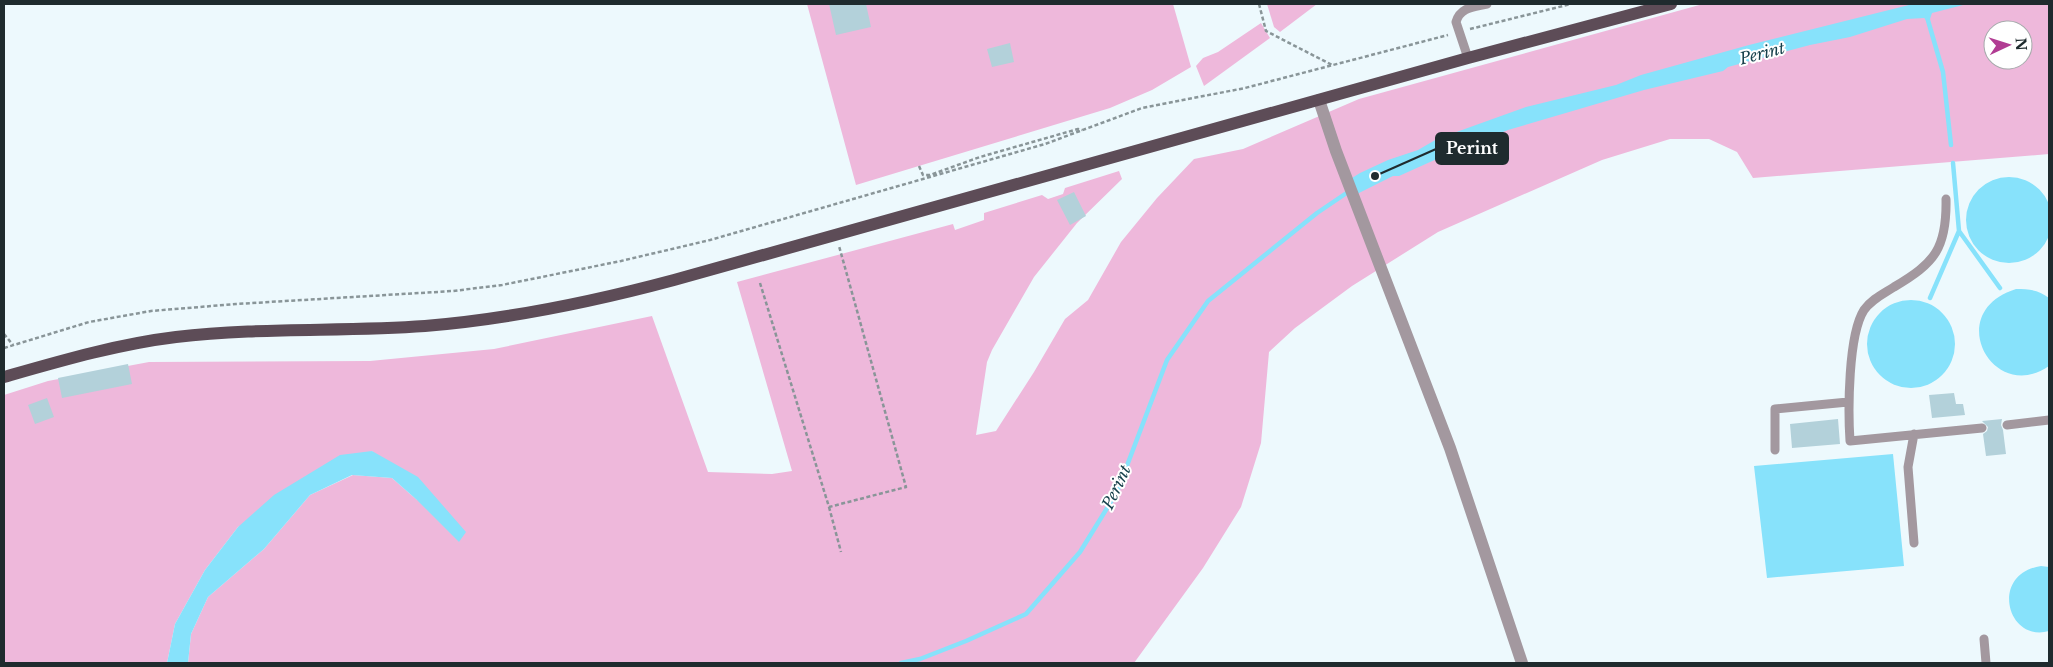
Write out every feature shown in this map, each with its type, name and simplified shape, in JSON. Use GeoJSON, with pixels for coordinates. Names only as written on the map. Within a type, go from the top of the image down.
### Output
{"type":"FeatureCollection","features":[{"type":"Feature","properties":{"kind":"main road"},"geometry":{"type":"LineString","coordinates":[[4,377],[102,351],[176,337],[229,332],[427,326],[506,317],[597,299],[674,280],[1468,58],[1671,4]]}},
{"type":"Feature","properties":{"kind":"street"},"geometry":{"type":"LineString","coordinates":[[1319,100],[1336,151],[1365,222],[1450,448],[1522,663]]}},
{"type":"Feature","properties":{"kind":"lane"},"geometry":{"type":"LineString","coordinates":[[1468,58],[1456,22],[1458,16],[1461,11],[1472,6],[1487,4]]}},
{"type":"Feature","properties":{"kind":"lane"},"geometry":{"type":"LineString","coordinates":[[1946,199],[1945,228],[1936,252],[1917,274],[1875,298],[1865,310],[1860,320],[1856,331],[1848,402],[1850,441],[1982,428]]}},
{"type":"Feature","properties":{"kind":"lane"},"geometry":{"type":"LineString","coordinates":[[1775,450],[1775,408],[1848,402]]}},
{"type":"Feature","properties":{"kind":"lane"},"geometry":{"type":"LineString","coordinates":[[2007,426],[2049,420]]}},
{"type":"Feature","properties":{"kind":"lane"},"geometry":{"type":"LineString","coordinates":[[1914,434],[1908,467],[1914,543]]}},
{"type":"Feature","properties":{"kind":"lane"},"geometry":{"type":"LineString","coordinates":[[1984,639],[1986,663]]}},
{"type":"Feature","properties":{"kind":"path"},"geometry":{"type":"LineString","coordinates":[[1259,4],[1266,31],[1333,66]]}},
{"type":"Feature","properties":{"kind":"path"},"geometry":{"type":"LineString","coordinates":[[4,348],[89,322],[151,311],[236,304],[436,293],[502,285],[612,263],[719,237],[1046,144],[1150,105],[1240,89],[1571,4]]}},
{"type":"Feature","properties":{"kind":"path"},"geometry":{"type":"LineString","coordinates":[[919,166],[923,175],[930,174],[1078,128],[1082,130]]}},
{"type":"Feature","properties":{"kind":"path"},"geometry":{"type":"LineString","coordinates":[[829,507],[906,487],[841,253]]}},
{"type":"Feature","properties":{"kind":"path"},"geometry":{"type":"LineString","coordinates":[[760,284],[829,507],[841,552]]}},
{"type":"Feature","properties":{"kind":"path"},"geometry":{"type":"LineString","coordinates":[[4,334],[13,345]]}},
{"type":"Feature","properties":{"kind":"shaded area"},"geometry":{"type":"Polygon","coordinates":[[[807,4],[1173,4],[1191,67],[1152,90],[1110,108],[856,185],[807,4]]]}},
{"type":"Feature","properties":{"kind":"shaded area"},"geometry":{"type":"Polygon","coordinates":[[[1267,4],[1317,4],[1280,32],[1274,27],[1267,4]]]}},
{"type":"Feature","properties":{"kind":"shaded area"},"geometry":{"type":"Polygon","coordinates":[[[1703,4],[2049,4],[2049,154],[1753,178],[1737,152],[1709,139],[1670,139],[1602,160],[1438,232],[1352,286],[1295,328],[1269,352],[1261,443],[1241,507],[1203,568],[1134,663],[188,663],[191,634],[208,597],[264,549],[310,495],[353,475],[392,478],[417,500],[372,451],[238,527],[205,570],[175,624],[167,663],[4,663],[4,395],[48,381],[149,362],[370,361],[494,349],[652,316],[708,472],[772,474],[792,471],[737,282],[953,224],[955,230],[984,220],[984,213],[1042,195],[1048,199],[1063,194],[1065,188],[1119,171],[1122,179],[1077,223],[1034,277],[992,350],[987,362],[976,435],[996,431],[1065,319],[1088,300],[1121,242],[1157,198],[1194,159],[1243,149],[1359,99],[1703,4]]]}},
{"type":"Feature","properties":{"kind":"shaded area"},"geometry":{"type":"Polygon","coordinates":[[[1261,23],[1270,38],[1204,86],[1196,66],[1203,58],[1218,52],[1261,23]]]}},
{"type":"Feature","properties":{"kind":"water"},"geometry":{"type":"Polygon","coordinates":[[[1913,4],[1967,4],[1932,13],[1929,22],[1924,18],[1907,19],[1850,37],[1810,45],[1728,67],[1723,71],[1644,90],[1508,130],[1459,149],[1399,176],[1393,176],[1349,198],[1344,183],[1360,173],[1388,160],[1418,150],[1437,139],[1526,107],[1616,85],[1641,75],[1749,45],[1913,4]]]}},
{"type":"Feature","properties":{"kind":"water"},"geometry":{"type":"Polygon","coordinates":[[[2009,177],[2026,180],[2040,189],[2049,203],[2052,220],[2049,237],[2040,251],[2026,260],[2009,263],[1992,260],[1978,251],[1969,237],[1966,220],[1969,203],[1978,189],[1992,180],[2009,177]]]}},
{"type":"Feature","properties":{"kind":"water"},"geometry":{"type":"Polygon","coordinates":[[[2016,289],[2034,290],[2049,298],[2049,366],[2028,375],[2010,374],[1994,365],[1984,351],[1979,334],[1982,316],[1994,301],[2016,289]]]}},
{"type":"Feature","properties":{"kind":"water"},"geometry":{"type":"Polygon","coordinates":[[[1911,300],[1928,304],[1942,313],[1951,327],[1955,344],[1951,361],[1942,375],[1928,384],[1911,388],[1894,384],[1880,375],[1871,361],[1867,344],[1871,327],[1880,313],[1894,304],[1911,300]]]}},
{"type":"Feature","properties":{"kind":"water"},"geometry":{"type":"Polygon","coordinates":[[[372,451],[418,477],[466,532],[459,542],[392,478],[352,475],[310,495],[264,549],[208,597],[191,634],[188,663],[167,663],[175,624],[205,570],[238,527],[274,495],[340,455],[372,451]]]}},
{"type":"Feature","properties":{"kind":"water"},"geometry":{"type":"Polygon","coordinates":[[[1893,454],[1904,566],[1767,578],[1754,466],[1893,454]]]}},
{"type":"Feature","properties":{"kind":"water"},"geometry":{"type":"Polygon","coordinates":[[[2041,566],[2049,567],[2049,631],[2034,632],[2023,627],[2014,618],[2010,606],[2010,593],[2014,581],[2025,572],[2041,566]]]}},
{"type":"Feature","properties":{"kind":"building"},"geometry":{"type":"Polygon","coordinates":[[[829,4],[866,4],[871,27],[836,35],[829,4]]]}},
{"type":"Feature","properties":{"kind":"building"},"geometry":{"type":"Polygon","coordinates":[[[1010,43],[1014,62],[992,67],[987,49],[1010,43]]]}},
{"type":"Feature","properties":{"kind":"building"},"geometry":{"type":"Polygon","coordinates":[[[1074,192],[1086,216],[1070,225],[1057,200],[1074,192]]]}},
{"type":"Feature","properties":{"kind":"building"},"geometry":{"type":"Polygon","coordinates":[[[128,364],[132,384],[62,398],[58,378],[128,364]]]}},
{"type":"Feature","properties":{"kind":"building"},"geometry":{"type":"Polygon","coordinates":[[[1954,393],[1956,404],[1963,404],[1965,415],[1932,418],[1929,395],[1954,393]]]}},
{"type":"Feature","properties":{"kind":"building"},"geometry":{"type":"Polygon","coordinates":[[[47,398],[54,417],[35,424],[28,405],[47,398]]]}},
{"type":"Feature","properties":{"kind":"building"},"geometry":{"type":"Polygon","coordinates":[[[1838,419],[1840,444],[1792,448],[1790,424],[1838,419]]]}},
{"type":"Feature","properties":{"kind":"building"},"geometry":{"type":"Polygon","coordinates":[[[2002,419],[2001,425],[2006,454],[1986,456],[1983,434],[1987,431],[1988,427],[1982,421],[2002,419]]]}},
{"type":"Feature","properties":{"kind":"waterway"},"geometry":{"type":"LineString","coordinates":[[1927,17],[1943,72],[1951,145]]}},
{"type":"Feature","properties":{"kind":"waterway"},"geometry":{"type":"LineString","coordinates":[[1930,298],[1959,231],[1953,163]]}},
{"type":"Feature","properties":{"kind":"waterway","name":"Perint"},"geometry":{"type":"LineString","coordinates":[[901,663],[920,659],[966,641],[1026,614],[1080,552],[1117,492],[1167,360],[1208,301],[1317,213],[1351,190]]}},
{"type":"Feature","properties":{"kind":"waterway"},"geometry":{"type":"LineString","coordinates":[[1959,231],[2000,288]]}},
{"type":"Feature","properties":{"kind":"place","name":"Perint"},"geometry":{"type":"Point","coordinates":[1375,176]}}]}
